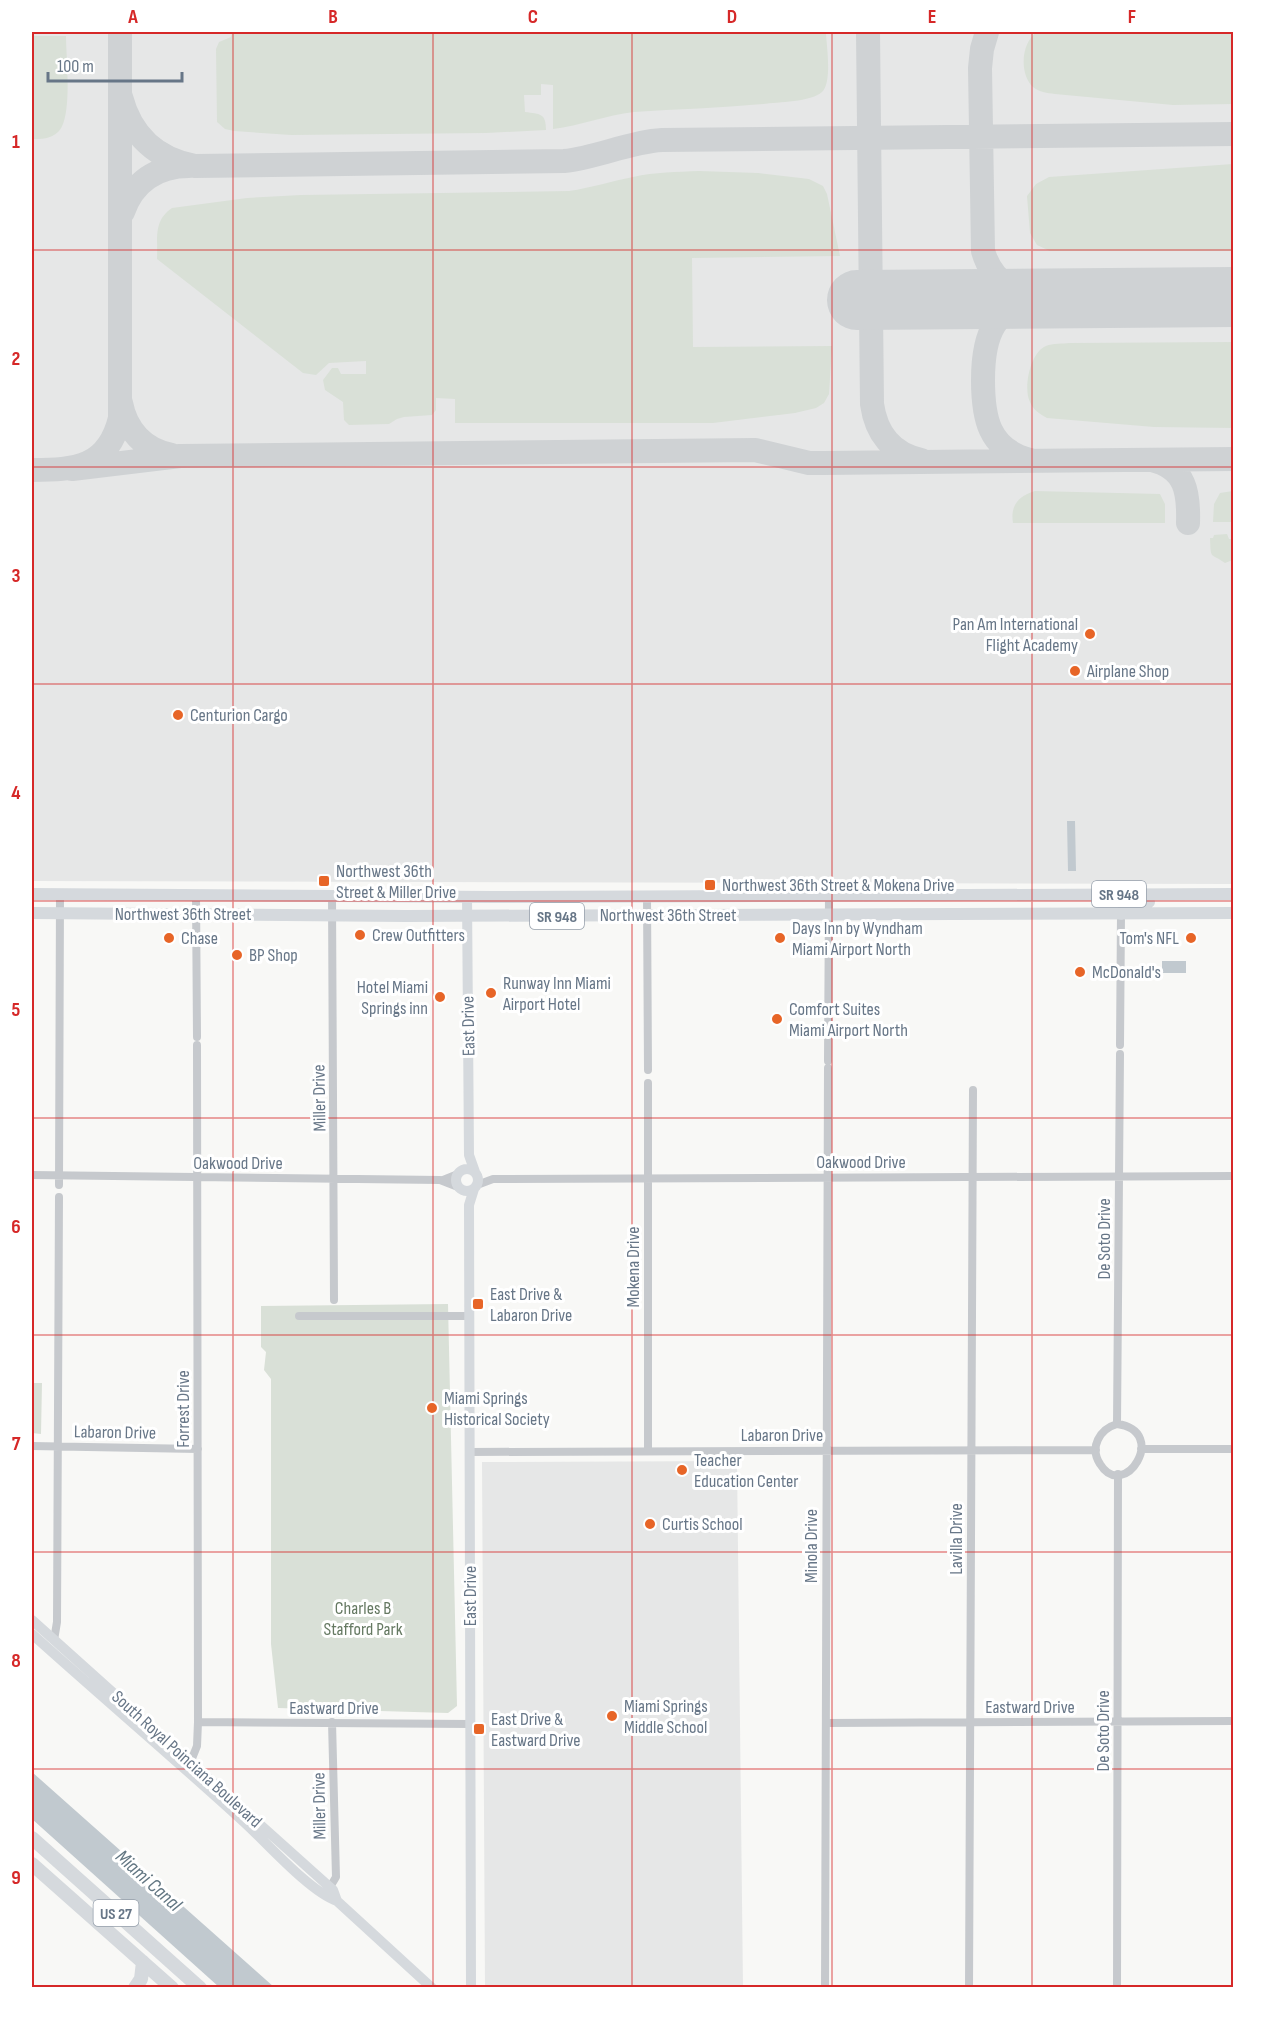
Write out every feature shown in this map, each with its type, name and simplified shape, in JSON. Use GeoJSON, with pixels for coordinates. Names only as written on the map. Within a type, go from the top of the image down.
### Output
{"type":"FeatureCollection","features":[{"type":"Feature","properties":{"kind":"highway","name":"US 27"},"geometry":{"type":"LineString","coordinates":[[32,1838],[200,1988]]}},
{"type":"Feature","properties":{"kind":"highway","name":"US 27"},"geometry":{"type":"LineString","coordinates":[[32,1864],[172,1988]]}},
{"type":"Feature","properties":{"kind":"highway"},"geometry":{"type":"LineString","coordinates":[[135,1988],[141,1979],[142,1962]]}},
{"type":"Feature","properties":{"kind":"main road","name":"Northwest 36th Street"},"geometry":{"type":"LineString","coordinates":[[32,894],[332,896],[1233,894]]}},
{"type":"Feature","properties":{"kind":"main road"},"geometry":{"type":"LineString","coordinates":[[1121,914],[1128,904],[1159,902],[1173,894]]}},
{"type":"Feature","properties":{"kind":"main road"},"geometry":{"type":"LineString","coordinates":[[1005,895],[1005,914]]}},
{"type":"Feature","properties":{"kind":"main road","name":"Northwest 36th Street"},"geometry":{"type":"LineString","coordinates":[[32,913],[467,916],[1233,913]]}},
{"type":"Feature","properties":{"kind":"street"},"geometry":{"type":"LineString","coordinates":[[59,1185],[60,894]]}},
{"type":"Feature","properties":{"kind":"street","name":"Forrest Drive"},"geometry":{"type":"LineString","coordinates":[[189,1766],[197,1746],[198,1722],[196,895]]}},
{"type":"Feature","properties":{"kind":"street","name":"Minola Drive"},"geometry":{"type":"LineString","coordinates":[[825,1988],[829,895]]}},
{"type":"Feature","properties":{"kind":"street","name":"Miller Drive"},"geometry":{"type":"LineString","coordinates":[[332,896],[334,1300]]}},
{"type":"Feature","properties":{"kind":"street","name":"East Drive"},"geometry":{"type":"LineString","coordinates":[[467,896],[469,1155],[476,1180],[469,1204],[471,1988]]}},
{"type":"Feature","properties":{"kind":"street"},"geometry":{"type":"LineString","coordinates":[[647,896],[648,1070]]}},
{"type":"Feature","properties":{"kind":"street","name":"De Soto Drive"},"geometry":{"type":"LineString","coordinates":[[1117,1424],[1121,914]]}},
{"type":"Feature","properties":{"kind":"street","name":"Mokena Drive"},"geometry":{"type":"LineString","coordinates":[[648,1083],[648,1450]]}},
{"type":"Feature","properties":{"kind":"street","name":"Lavilla Drive"},"geometry":{"type":"LineString","coordinates":[[969,1988],[973,1090]]}},
{"type":"Feature","properties":{"kind":"street","name":"East Drive"},"geometry":{"type":"LineString","coordinates":[[460,1172],[469,1155]]}},
{"type":"Feature","properties":{"kind":"street"},"geometry":{"type":"LineString","coordinates":[[469,1169],[476,1180],[468,1191],[460,1188],[456,1180],[460,1172],[469,1169]]}},
{"type":"Feature","properties":{"kind":"street","name":"Oakwood Drive"},"geometry":{"type":"LineString","coordinates":[[443,1180],[460,1172]]}},
{"type":"Feature","properties":{"kind":"street","name":"Oakwood Drive"},"geometry":{"type":"LineString","coordinates":[[32,1175],[443,1180],[460,1188]]}},
{"type":"Feature","properties":{"kind":"street","name":"Oakwood Drive"},"geometry":{"type":"LineString","coordinates":[[476,1180],[1233,1176]]}},
{"type":"Feature","properties":{"kind":"street","name":"East Drive"},"geometry":{"type":"LineString","coordinates":[[460,1188],[469,1204]]}},
{"type":"Feature","properties":{"kind":"street"},"geometry":{"type":"LineString","coordinates":[[54,1640],[57,1622],[59,1197]]}},
{"type":"Feature","properties":{"kind":"street"},"geometry":{"type":"LineString","coordinates":[[299,1316],[469,1316]]}},
{"type":"Feature","properties":{"kind":"street"},"geometry":{"type":"LineString","coordinates":[[1117,1424],[1125,1425],[1135,1431],[1141,1449],[1136,1466],[1128,1472],[1118,1474],[1101,1466],[1096,1450],[1098,1437],[1104,1430],[1117,1424]]}},
{"type":"Feature","properties":{"kind":"street","name":"Labaron Drive"},"geometry":{"type":"LineString","coordinates":[[32,1446],[198,1449]]}},
{"type":"Feature","properties":{"kind":"street"},"geometry":{"type":"LineString","coordinates":[[1141,1449],[1233,1449]]}},
{"type":"Feature","properties":{"kind":"street","name":"Labaron Drive"},"geometry":{"type":"LineString","coordinates":[[469,1452],[1096,1450]]}},
{"type":"Feature","properties":{"kind":"street","name":"De Soto Drive"},"geometry":{"type":"LineString","coordinates":[[1118,1474],[1118,1988]]}},
{"type":"Feature","properties":{"kind":"street","name":"South Royal Poinciana Boulevard"},"geometry":{"type":"LineString","coordinates":[[32,1620],[326,1897],[337,1901],[432,1988]]}},
{"type":"Feature","properties":{"kind":"street","name":"South Royal Poinciana Boulevard"},"geometry":{"type":"LineString","coordinates":[[32,1634],[330,1887],[337,1901]]}},
{"type":"Feature","properties":{"kind":"street","name":"Eastward Drive"},"geometry":{"type":"LineString","coordinates":[[827,1723],[1233,1721]]}},
{"type":"Feature","properties":{"kind":"street","name":"Eastward Drive"},"geometry":{"type":"LineString","coordinates":[[198,1722],[470,1724]]}},
{"type":"Feature","properties":{"kind":"street","name":"Miller Drive"},"geometry":{"type":"LineString","coordinates":[[330,1887],[336,1877],[332,1722]]}},
{"type":"Feature","properties":{"kind":"shaded area"},"geometry":{"type":"Polygon","coordinates":[[[32,32],[1233,32],[1233,884],[32,881],[32,32]]]}},
{"type":"Feature","properties":{"kind":"shaded area","name":"Miami Springs Middle School"},"geometry":{"type":"Polygon","coordinates":[[[737,1461],[743,1987],[485,1987],[482,1462],[737,1461]]]}},
{"type":"Feature","properties":{"kind":"green space"},"geometry":{"type":"Polygon","coordinates":[[[824,32],[828,73],[822,92],[802,100],[634,112],[553,129],[553,85],[541,84],[541,95],[524,95],[525,112],[541,115],[545,120],[546,130],[486,133],[291,135],[234,131],[225,129],[217,122],[216,49],[219,42],[231,37],[232,33],[824,32]]]}},
{"type":"Feature","properties":{"kind":"green space"},"geometry":{"type":"Polygon","coordinates":[[[1037,32],[1233,32],[1233,104],[1173,105],[1040,91],[1028,81],[1024,67],[1025,50],[1037,32]]]}},
{"type":"Feature","properties":{"kind":"green space"},"geometry":{"type":"Polygon","coordinates":[[[32,36],[66,36],[68,87],[66,114],[58,132],[42,139],[32,139],[32,36]]]}},
{"type":"Feature","properties":{"kind":"green space"},"geometry":{"type":"Polygon","coordinates":[[[1233,164],[1233,251],[1050,251],[1037,245],[1030,233],[1027,196],[1036,184],[1049,177],[1233,164]]]}},
{"type":"Feature","properties":{"kind":"green space"},"geometry":{"type":"Polygon","coordinates":[[[699,171],[758,173],[809,179],[823,186],[827,194],[840,256],[692,258],[693,347],[832,346],[829,394],[824,403],[816,408],[795,413],[713,423],[455,423],[455,399],[436,398],[436,410],[432,415],[404,417],[389,424],[349,425],[344,420],[343,402],[325,390],[323,380],[332,368],[338,368],[341,374],[366,374],[366,361],[329,363],[316,375],[303,373],[157,259],[159,224],[172,208],[247,198],[301,195],[569,191],[641,175],[699,171]]]}},
{"type":"Feature","properties":{"kind":"green space"},"geometry":{"type":"Polygon","coordinates":[[[1233,342],[1233,428],[1154,427],[1047,418],[1035,410],[1028,396],[1029,371],[1032,363],[1040,350],[1049,345],[1233,342]]]}},
{"type":"Feature","properties":{"kind":"green space"},"geometry":{"type":"Polygon","coordinates":[[[1035,491],[1160,494],[1165,504],[1165,523],[1013,523],[1014,506],[1024,496],[1035,491]]]}},
{"type":"Feature","properties":{"kind":"green space"},"geometry":{"type":"Polygon","coordinates":[[[1233,491],[1233,522],[1213,522],[1214,504],[1220,493],[1233,491]]]}},
{"type":"Feature","properties":{"kind":"green space"},"geometry":{"type":"Polygon","coordinates":[[[1227,534],[1229,539],[1233,539],[1233,562],[1225,563],[1212,555],[1210,538],[1214,535],[1227,534]]]}},
{"type":"Feature","properties":{"kind":"green space","name":"Charles B Stafford Park"},"geometry":{"type":"Polygon","coordinates":[[[448,1304],[457,1706],[448,1713],[278,1708],[271,1644],[271,1379],[264,1370],[266,1352],[261,1347],[261,1306],[448,1304]]]}},
{"type":"Feature","properties":{"kind":"green space"},"geometry":{"type":"Polygon","coordinates":[[[32,1383],[42,1383],[41,1434],[32,1433],[32,1383]]]}},
{"type":"Feature","properties":{"kind":"water"},"geometry":{"type":"Polygon","coordinates":[[[1067,821],[1075,821],[1076,871],[1068,871],[1067,821]]]}},
{"type":"Feature","properties":{"kind":"water"},"geometry":{"type":"Polygon","coordinates":[[[1162,961],[1186,961],[1186,973],[1162,973],[1162,961]]]}},
{"type":"Feature","properties":{"kind":"water","name":"Miami Canal"},"geometry":{"type":"Polygon","coordinates":[[[32,1772],[274,1987],[219,1987],[32,1819],[32,1772]]]}},
{"type":"Feature","properties":{"kind":"taxiway"},"geometry":{"type":"LineString","coordinates":[[32,470],[62,469],[88,463],[107,447],[115,435],[120,418],[120,32]]}},
{"type":"Feature","properties":{"kind":"taxiway"},"geometry":{"type":"LineString","coordinates":[[868,32],[872,404],[877,424],[887,441],[902,453],[921,460]]}},
{"type":"Feature","properties":{"kind":"taxiway"},"geometry":{"type":"LineString","coordinates":[[987,32],[980,68],[983,251],[993,272],[1008,286],[1017,291],[1049,299]]}},
{"type":"Feature","properties":{"kind":"taxiway"},"geometry":{"type":"LineString","coordinates":[[121,97],[131,123],[147,143],[168,158],[195,166],[564,161],[662,140],[1234,134]]}},
{"type":"Feature","properties":{"kind":"taxiway"},"geometry":{"type":"LineString","coordinates":[[123,212],[133,192],[148,178],[167,169],[189,166]]}},
{"type":"Feature","properties":{"kind":"taxiway"},"geometry":{"type":"LineString","coordinates":[[1030,460],[1005,448],[991,430],[984,407],[985,349],[994,325],[1002,315],[1027,302],[1044,299]]}},
{"type":"Feature","properties":{"kind":"taxiway"},"geometry":{"type":"LineString","coordinates":[[121,403],[127,422],[138,437],[153,449],[172,455]]}},
{"type":"Feature","properties":{"kind":"taxiway"},"geometry":{"type":"LineString","coordinates":[[72,469],[180,456],[755,450],[809,463],[1234,459]]}},
{"type":"Feature","properties":{"kind":"taxiway"},"geometry":{"type":"LineString","coordinates":[[1152,460],[1172,469],[1179,476],[1188,502],[1188,523]]}},
{"type":"Feature","properties":{"kind":"runway"},"geometry":{"type":"LineString","coordinates":[[857,300],[1234,297]]}},
{"type":"Feature","properties":{"kind":"place","name":"Pan Am International Flight Academy"},"geometry":{"type":"Point","coordinates":[1090,634]}},
{"type":"Feature","properties":{"kind":"place","name":"Airplane Shop"},"geometry":{"type":"Point","coordinates":[1075,671]}},
{"type":"Feature","properties":{"kind":"place","name":"Centurion Cargo"},"geometry":{"type":"Point","coordinates":[178,715]}},
{"type":"Feature","properties":{"kind":"place","name":"Northwest 36th Street & Miller Drive"},"geometry":{"type":"Point","coordinates":[324,881]}},
{"type":"Feature","properties":{"kind":"place","name":"Northwest 36th Street & Mokena Drive"},"geometry":{"type":"Point","coordinates":[710,885]}},
{"type":"Feature","properties":{"kind":"place","name":"Crew Outfitters"},"geometry":{"type":"Point","coordinates":[360,935]}},
{"type":"Feature","properties":{"kind":"place","name":"Chase"},"geometry":{"type":"Point","coordinates":[169,938]}},
{"type":"Feature","properties":{"kind":"place","name":"Days Inn by Wyndham Miami Airport North"},"geometry":{"type":"Point","coordinates":[780,938]}},
{"type":"Feature","properties":{"kind":"place","name":"Tom's NFL"},"geometry":{"type":"Point","coordinates":[1191,938]}},
{"type":"Feature","properties":{"kind":"place","name":"BP Shop"},"geometry":{"type":"Point","coordinates":[237,955]}},
{"type":"Feature","properties":{"kind":"place","name":"McDonald's"},"geometry":{"type":"Point","coordinates":[1080,972]}},
{"type":"Feature","properties":{"kind":"place","name":"Runway Inn Miami Airport Hotel"},"geometry":{"type":"Point","coordinates":[491,993]}},
{"type":"Feature","properties":{"kind":"place","name":"Hotel Miami Springs inn"},"geometry":{"type":"Point","coordinates":[440,997]}},
{"type":"Feature","properties":{"kind":"place","name":"Comfort Suites Miami Airport North"},"geometry":{"type":"Point","coordinates":[777,1019]}},
{"type":"Feature","properties":{"kind":"place","name":"East Drive & Labaron Drive"},"geometry":{"type":"Point","coordinates":[478,1304]}},
{"type":"Feature","properties":{"kind":"place","name":"Miami Springs Historical Society"},"geometry":{"type":"Point","coordinates":[432,1408]}},
{"type":"Feature","properties":{"kind":"place","name":"Teacher Education Center"},"geometry":{"type":"Point","coordinates":[682,1470]}},
{"type":"Feature","properties":{"kind":"place","name":"Curtis School"},"geometry":{"type":"Point","coordinates":[650,1524]}},
{"type":"Feature","properties":{"kind":"place","name":"Miami Springs Middle School"},"geometry":{"type":"Point","coordinates":[612,1716]}},
{"type":"Feature","properties":{"kind":"place","name":"East Drive & Eastward Drive"},"geometry":{"type":"Point","coordinates":[479,1729]}}]}
